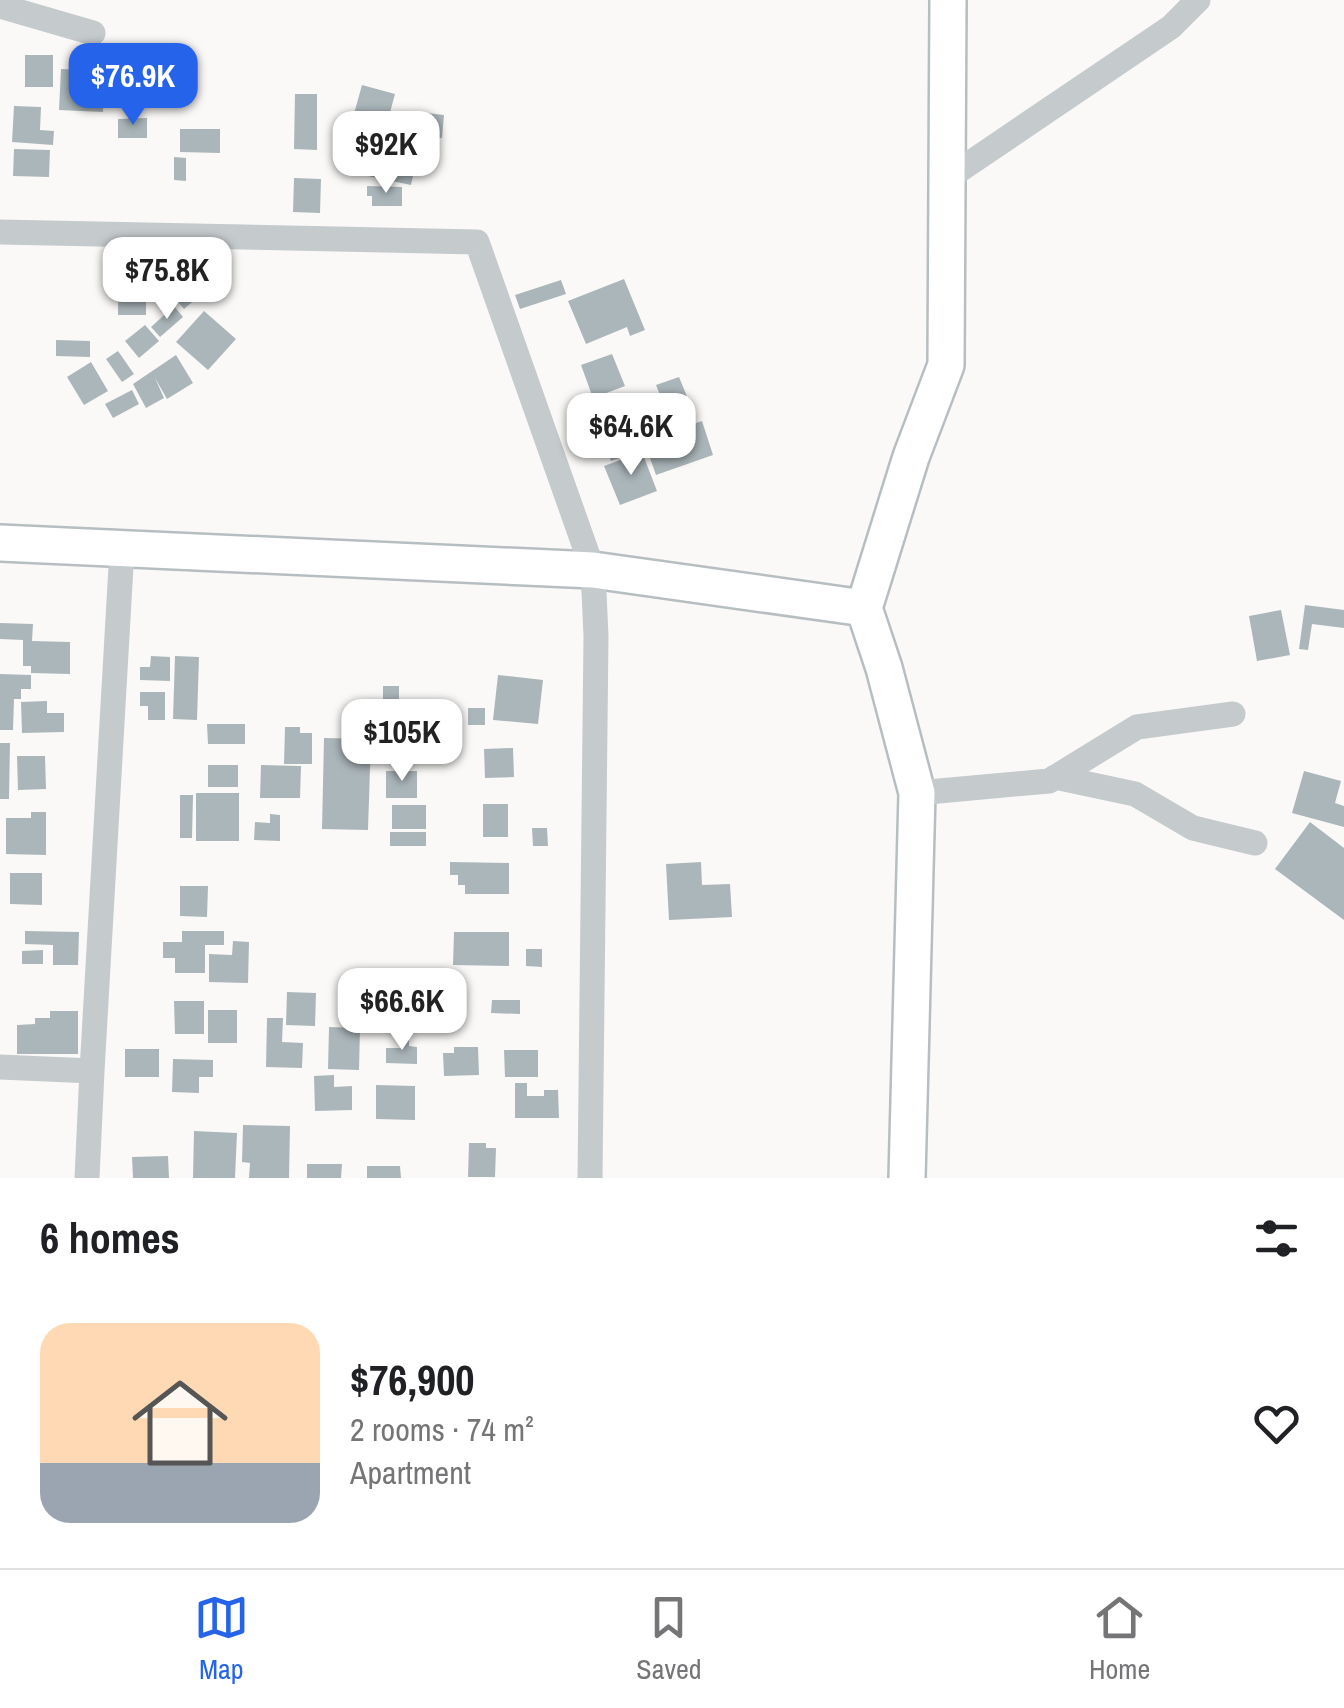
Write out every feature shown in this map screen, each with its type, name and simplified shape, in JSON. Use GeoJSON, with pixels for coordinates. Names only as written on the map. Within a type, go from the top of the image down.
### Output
{"type":"FeatureCollection","features":[{"type":"Feature","properties":{"kind":"street"},"geometry":{"type":"LineString","coordinates":[[907,1178],[917,792],[864,608],[911,456],[946,364],[948,0]]}},
{"type":"Feature","properties":{"kind":"street"},"geometry":{"type":"LineString","coordinates":[[948,178],[1172,26],[1198,0]]}},
{"type":"Feature","properties":{"kind":"street"},"geometry":{"type":"LineString","coordinates":[[0,6],[93,33]]}},
{"type":"Feature","properties":{"kind":"street"},"geometry":{"type":"LineString","coordinates":[[0,232],[477,242],[593,570],[596,636],[590,1178]]}},
{"type":"Feature","properties":{"kind":"street"},"geometry":{"type":"LineString","coordinates":[[0,543],[593,570],[864,608]]}},
{"type":"Feature","properties":{"kind":"street"},"geometry":{"type":"LineString","coordinates":[[87,1178],[122,548]]}},
{"type":"Feature","properties":{"kind":"street"},"geometry":{"type":"LineString","coordinates":[[917,792],[1049,781],[1138,726],[1234,714]]}},
{"type":"Feature","properties":{"kind":"street"},"geometry":{"type":"LineString","coordinates":[[1055,777],[1135,794],[1193,828],[1255,843]]}},
{"type":"Feature","properties":{"kind":"street"},"geometry":{"type":"LineString","coordinates":[[0,1067],[92,1072]]}},
{"type":"Feature","properties":{"kind":"building"},"geometry":{"type":"Polygon","coordinates":[[[25,55],[53,55],[53,87],[25,87],[25,55]]]}},
{"type":"Feature","properties":{"kind":"building"},"geometry":{"type":"Polygon","coordinates":[[[61,69],[105,71],[103,112],[59,110],[61,69]]]}},
{"type":"Feature","properties":{"kind":"building"},"geometry":{"type":"Polygon","coordinates":[[[362,85],[395,94],[385,131],[352,121],[362,85]]]}},
{"type":"Feature","properties":{"kind":"building"},"geometry":{"type":"Polygon","coordinates":[[[295,94],[317,94],[317,150],[294,149],[295,94]]]}},
{"type":"Feature","properties":{"kind":"building"},"geometry":{"type":"Polygon","coordinates":[[[14,106],[41,107],[40,130],[54,131],[53,145],[12,142],[14,106]]]}},
{"type":"Feature","properties":{"kind":"building"},"geometry":{"type":"Polygon","coordinates":[[[410,111],[444,115],[442,138],[408,134],[410,111]]]}},
{"type":"Feature","properties":{"kind":"building"},"geometry":{"type":"Polygon","coordinates":[[[147,118],[147,138],[118,138],[118,119],[147,118]]]}},
{"type":"Feature","properties":{"kind":"building"},"geometry":{"type":"Polygon","coordinates":[[[180,129],[220,129],[220,153],[180,152],[180,129]]]}},
{"type":"Feature","properties":{"kind":"building"},"geometry":{"type":"Polygon","coordinates":[[[358,130],[420,143],[411,185],[349,172],[358,130]]]}},
{"type":"Feature","properties":{"kind":"building"},"geometry":{"type":"Polygon","coordinates":[[[14,149],[50,150],[49,177],[13,176],[14,149]]]}},
{"type":"Feature","properties":{"kind":"building"},"geometry":{"type":"Polygon","coordinates":[[[174,157],[186,158],[186,181],[174,180],[174,157]]]}},
{"type":"Feature","properties":{"kind":"building"},"geometry":{"type":"Polygon","coordinates":[[[294,178],[321,179],[320,213],[293,212],[294,178]]]}},
{"type":"Feature","properties":{"kind":"building"},"geometry":{"type":"Polygon","coordinates":[[[367,186],[402,187],[402,206],[372,206],[367,186]]]}},
{"type":"Feature","properties":{"kind":"building"},"geometry":{"type":"Polygon","coordinates":[[[118,277],[155,278],[154,302],[146,302],[146,315],[118,315],[118,277]]]}},
{"type":"Feature","properties":{"kind":"building"},"geometry":{"type":"Polygon","coordinates":[[[624,279],[645,330],[630,336],[627,327],[586,344],[568,301],[624,279]]]}},
{"type":"Feature","properties":{"kind":"building"},"geometry":{"type":"Polygon","coordinates":[[[561,280],[566,294],[520,309],[515,295],[561,280]]]}},
{"type":"Feature","properties":{"kind":"building"},"geometry":{"type":"Polygon","coordinates":[[[193,281],[203,293],[184,309],[174,297],[193,281]]]}},
{"type":"Feature","properties":{"kind":"building"},"geometry":{"type":"Polygon","coordinates":[[[174,306],[183,317],[160,337],[151,327],[174,306]]]}},
{"type":"Feature","properties":{"kind":"building"},"geometry":{"type":"Polygon","coordinates":[[[204,311],[236,339],[208,370],[176,342],[204,311]]]}},
{"type":"Feature","properties":{"kind":"building"},"geometry":{"type":"Polygon","coordinates":[[[145,325],[159,341],[139,358],[125,341],[145,325]]]}},
{"type":"Feature","properties":{"kind":"building"},"geometry":{"type":"Polygon","coordinates":[[[56,340],[90,341],[90,357],[56,356],[56,340]]]}},
{"type":"Feature","properties":{"kind":"building"},"geometry":{"type":"Polygon","coordinates":[[[118,351],[134,374],[122,382],[106,359],[118,351]]]}},
{"type":"Feature","properties":{"kind":"building"},"geometry":{"type":"Polygon","coordinates":[[[612,354],[625,386],[593,398],[581,365],[612,354]]]}},
{"type":"Feature","properties":{"kind":"building"},"geometry":{"type":"Polygon","coordinates":[[[176,355],[193,383],[167,399],[155,378],[164,398],[146,408],[133,384],[176,355]]]}},
{"type":"Feature","properties":{"kind":"building"},"geometry":{"type":"Polygon","coordinates":[[[91,362],[108,391],[84,405],[67,377],[91,362]]]}},
{"type":"Feature","properties":{"kind":"building"},"geometry":{"type":"Polygon","coordinates":[[[679,377],[693,411],[670,420],[656,385],[679,377]]]}},
{"type":"Feature","properties":{"kind":"building"},"geometry":{"type":"Polygon","coordinates":[[[132,390],[139,404],[113,418],[105,404],[132,390]]]}},
{"type":"Feature","properties":{"kind":"building"},"geometry":{"type":"Polygon","coordinates":[[[629,408],[644,448],[611,461],[604,442],[598,444],[590,423],[629,408]]]}},
{"type":"Feature","properties":{"kind":"building"},"geometry":{"type":"Polygon","coordinates":[[[702,421],[713,455],[656,475],[650,458],[658,455],[652,438],[702,421]]]}},
{"type":"Feature","properties":{"kind":"building"},"geometry":{"type":"Polygon","coordinates":[[[642,452],[657,491],[620,505],[604,466],[642,452]]]}},
{"type":"Feature","properties":{"kind":"building"},"geometry":{"type":"Polygon","coordinates":[[[1305,605],[1344,610],[1344,628],[1312,624],[1308,650],[1299,649],[1305,605]]]}},
{"type":"Feature","properties":{"kind":"building"},"geometry":{"type":"Polygon","coordinates":[[[1281,610],[1290,655],[1257,661],[1249,616],[1281,610]]]}},
{"type":"Feature","properties":{"kind":"building"},"geometry":{"type":"Polygon","coordinates":[[[0,623],[33,624],[32,641],[70,642],[70,674],[31,673],[31,666],[23,666],[23,640],[0,639],[0,623]]]}},
{"type":"Feature","properties":{"kind":"building"},"geometry":{"type":"Polygon","coordinates":[[[151,656],[170,657],[170,681],[140,680],[140,667],[150,667],[151,656]]]}},
{"type":"Feature","properties":{"kind":"building"},"geometry":{"type":"Polygon","coordinates":[[[175,656],[199,657],[197,720],[173,719],[175,656]]]}},
{"type":"Feature","properties":{"kind":"building"},"geometry":{"type":"Polygon","coordinates":[[[0,674],[31,675],[31,689],[21,689],[21,699],[14,699],[13,730],[0,730],[0,674]]]}},
{"type":"Feature","properties":{"kind":"building"},"geometry":{"type":"Polygon","coordinates":[[[498,675],[543,680],[538,724],[493,720],[498,675]]]}},
{"type":"Feature","properties":{"kind":"building"},"geometry":{"type":"Polygon","coordinates":[[[383,686],[399,686],[399,723],[383,723],[383,686]]]}},
{"type":"Feature","properties":{"kind":"building"},"geometry":{"type":"Polygon","coordinates":[[[140,692],[165,692],[165,720],[148,720],[148,706],[140,706],[140,692]]]}},
{"type":"Feature","properties":{"kind":"building"},"geometry":{"type":"Polygon","coordinates":[[[47,701],[47,713],[64,713],[64,732],[22,733],[21,702],[47,701]]]}},
{"type":"Feature","properties":{"kind":"building"},"geometry":{"type":"Polygon","coordinates":[[[468,708],[485,708],[485,725],[468,725],[468,708]]]}},
{"type":"Feature","properties":{"kind":"building"},"geometry":{"type":"Polygon","coordinates":[[[207,724],[245,724],[245,744],[208,744],[207,724]]]}},
{"type":"Feature","properties":{"kind":"building"},"geometry":{"type":"Polygon","coordinates":[[[285,727],[300,727],[300,733],[312,733],[312,764],[284,764],[285,727]]]}},
{"type":"Feature","properties":{"kind":"building"},"geometry":{"type":"Polygon","coordinates":[[[324,738],[371,739],[368,830],[322,829],[324,738]]]}},
{"type":"Feature","properties":{"kind":"building"},"geometry":{"type":"Polygon","coordinates":[[[0,743],[10,743],[9,799],[0,799],[0,743]]]}},
{"type":"Feature","properties":{"kind":"building"},"geometry":{"type":"Polygon","coordinates":[[[513,748],[514,777],[485,778],[484,749],[513,748]]]}},
{"type":"Feature","properties":{"kind":"building"},"geometry":{"type":"Polygon","coordinates":[[[17,756],[45,756],[46,789],[18,790],[17,756]]]}},
{"type":"Feature","properties":{"kind":"building"},"geometry":{"type":"Polygon","coordinates":[[[208,765],[238,765],[238,787],[208,787],[208,765]]]}},
{"type":"Feature","properties":{"kind":"building"},"geometry":{"type":"Polygon","coordinates":[[[261,765],[301,766],[300,798],[260,798],[261,765]]]}},
{"type":"Feature","properties":{"kind":"building"},"geometry":{"type":"Polygon","coordinates":[[[386,771],[417,771],[417,798],[386,798],[386,771]]]}},
{"type":"Feature","properties":{"kind":"building"},"geometry":{"type":"Polygon","coordinates":[[[1304,771],[1341,781],[1335,803],[1344,806],[1344,827],[1292,813],[1304,771]]]}},
{"type":"Feature","properties":{"kind":"building"},"geometry":{"type":"Polygon","coordinates":[[[196,793],[239,793],[239,841],[196,841],[196,793]]]}},
{"type":"Feature","properties":{"kind":"building"},"geometry":{"type":"Polygon","coordinates":[[[180,795],[193,795],[192,838],[180,838],[180,795]]]}},
{"type":"Feature","properties":{"kind":"building"},"geometry":{"type":"Polygon","coordinates":[[[483,804],[508,804],[508,837],[483,837],[483,804]]]}},
{"type":"Feature","properties":{"kind":"building"},"geometry":{"type":"Polygon","coordinates":[[[392,805],[426,805],[426,829],[392,829],[392,805]]]}},
{"type":"Feature","properties":{"kind":"building"},"geometry":{"type":"Polygon","coordinates":[[[31,812],[46,812],[46,855],[6,854],[6,818],[31,818],[31,812]]]}},
{"type":"Feature","properties":{"kind":"building"},"geometry":{"type":"Polygon","coordinates":[[[270,814],[280,815],[280,841],[254,840],[255,822],[270,823],[270,814]]]}},
{"type":"Feature","properties":{"kind":"building"},"geometry":{"type":"Polygon","coordinates":[[[1310,822],[1344,848],[1344,920],[1275,869],[1310,822]]]}},
{"type":"Feature","properties":{"kind":"building"},"geometry":{"type":"Polygon","coordinates":[[[532,828],[547,828],[548,846],[533,846],[532,828]]]}},
{"type":"Feature","properties":{"kind":"building"},"geometry":{"type":"Polygon","coordinates":[[[390,832],[426,832],[426,846],[390,846],[390,832]]]}},
{"type":"Feature","properties":{"kind":"building"},"geometry":{"type":"Polygon","coordinates":[[[450,862],[509,863],[509,894],[465,894],[465,885],[458,885],[458,875],[450,875],[450,862]]]}},
{"type":"Feature","properties":{"kind":"building"},"geometry":{"type":"Polygon","coordinates":[[[701,862],[702,885],[730,884],[732,917],[669,920],[666,864],[701,862]]]}},
{"type":"Feature","properties":{"kind":"building"},"geometry":{"type":"Polygon","coordinates":[[[10,873],[42,873],[42,905],[10,904],[10,873]]]}},
{"type":"Feature","properties":{"kind":"building"},"geometry":{"type":"Polygon","coordinates":[[[180,886],[208,886],[207,917],[180,916],[180,886]]]}},
{"type":"Feature","properties":{"kind":"building"},"geometry":{"type":"Polygon","coordinates":[[[25,931],[79,932],[78,965],[53,965],[53,945],[25,944],[25,931]]]}},
{"type":"Feature","properties":{"kind":"building"},"geometry":{"type":"Polygon","coordinates":[[[182,931],[224,931],[224,945],[205,945],[205,973],[175,973],[175,958],[163,958],[163,942],[182,942],[182,931]]]}},
{"type":"Feature","properties":{"kind":"building"},"geometry":{"type":"Polygon","coordinates":[[[454,932],[509,932],[509,966],[453,965],[454,932]]]}},
{"type":"Feature","properties":{"kind":"building"},"geometry":{"type":"Polygon","coordinates":[[[233,941],[249,942],[248,983],[209,982],[209,954],[232,955],[233,941]]]}},
{"type":"Feature","properties":{"kind":"building"},"geometry":{"type":"Polygon","coordinates":[[[526,949],[542,949],[542,967],[526,966],[526,949]]]}},
{"type":"Feature","properties":{"kind":"building"},"geometry":{"type":"Polygon","coordinates":[[[43,950],[43,964],[22,964],[22,951],[43,950]]]}},
{"type":"Feature","properties":{"kind":"building"},"geometry":{"type":"Polygon","coordinates":[[[287,992],[316,993],[315,1026],[286,1025],[287,992]]]}},
{"type":"Feature","properties":{"kind":"building"},"geometry":{"type":"Polygon","coordinates":[[[376,997],[420,998],[419,1023],[393,1022],[392,1030],[375,1030],[376,997]]]}},
{"type":"Feature","properties":{"kind":"building"},"geometry":{"type":"Polygon","coordinates":[[[492,1000],[520,1000],[520,1014],[491,1013],[492,1000]]]}},
{"type":"Feature","properties":{"kind":"building"},"geometry":{"type":"Polygon","coordinates":[[[174,1001],[204,1001],[204,1034],[175,1034],[174,1001]]]}},
{"type":"Feature","properties":{"kind":"building"},"geometry":{"type":"Polygon","coordinates":[[[208,1010],[237,1010],[237,1043],[208,1043],[208,1010]]]}},
{"type":"Feature","properties":{"kind":"building"},"geometry":{"type":"Polygon","coordinates":[[[447,1010],[448,1030],[433,1031],[432,1011],[447,1010]]]}},
{"type":"Feature","properties":{"kind":"building"},"geometry":{"type":"Polygon","coordinates":[[[50,1011],[78,1011],[78,1054],[17,1054],[17,1025],[35,1024],[35,1018],[50,1018],[50,1011]]]}},
{"type":"Feature","properties":{"kind":"building"},"geometry":{"type":"Polygon","coordinates":[[[267,1018],[283,1018],[282,1042],[303,1043],[302,1068],[266,1067],[267,1018]]]}},
{"type":"Feature","properties":{"kind":"building"},"geometry":{"type":"Polygon","coordinates":[[[329,1027],[360,1028],[359,1070],[328,1069],[329,1027]]]}},
{"type":"Feature","properties":{"kind":"building"},"geometry":{"type":"Polygon","coordinates":[[[401,1036],[409,1036],[409,1046],[417,1047],[417,1064],[386,1063],[386,1048],[401,1048],[401,1036]]]}},
{"type":"Feature","properties":{"kind":"building"},"geometry":{"type":"Polygon","coordinates":[[[454,1047],[478,1047],[479,1075],[444,1076],[443,1053],[454,1053],[454,1047]]]}},
{"type":"Feature","properties":{"kind":"building"},"geometry":{"type":"Polygon","coordinates":[[[125,1049],[159,1049],[159,1077],[125,1077],[125,1049]]]}},
{"type":"Feature","properties":{"kind":"building"},"geometry":{"type":"Polygon","coordinates":[[[504,1050],[538,1050],[538,1077],[505,1077],[504,1050]]]}},
{"type":"Feature","properties":{"kind":"building"},"geometry":{"type":"Polygon","coordinates":[[[173,1059],[213,1060],[213,1077],[199,1077],[199,1093],[172,1092],[173,1059]]]}},
{"type":"Feature","properties":{"kind":"building"},"geometry":{"type":"Polygon","coordinates":[[[334,1075],[334,1087],[352,1086],[352,1110],[315,1111],[314,1076],[334,1075]]]}},
{"type":"Feature","properties":{"kind":"building"},"geometry":{"type":"Polygon","coordinates":[[[515,1083],[527,1083],[527,1096],[544,1096],[544,1090],[558,1090],[559,1118],[515,1118],[515,1083]]]}},
{"type":"Feature","properties":{"kind":"building"},"geometry":{"type":"Polygon","coordinates":[[[376,1085],[415,1086],[415,1120],[376,1119],[376,1085]]]}},
{"type":"Feature","properties":{"kind":"building"},"geometry":{"type":"Polygon","coordinates":[[[243,1125],[290,1126],[289,1178],[249,1178],[250,1163],[242,1162],[243,1125]]]}},
{"type":"Feature","properties":{"kind":"building"},"geometry":{"type":"Polygon","coordinates":[[[194,1131],[237,1133],[235,1178],[193,1178],[194,1131]]]}},
{"type":"Feature","properties":{"kind":"building"},"geometry":{"type":"Polygon","coordinates":[[[469,1143],[486,1143],[486,1148],[496,1148],[495,1177],[468,1177],[469,1143]]]}},
{"type":"Feature","properties":{"kind":"building"},"geometry":{"type":"Polygon","coordinates":[[[168,1156],[169,1178],[133,1178],[132,1157],[168,1156]]]}},
{"type":"Feature","properties":{"kind":"building"},"geometry":{"type":"Polygon","coordinates":[[[307,1164],[342,1164],[341,1178],[307,1178],[307,1164]]]}},
{"type":"Feature","properties":{"kind":"building"},"geometry":{"type":"Polygon","coordinates":[[[367,1166],[400,1166],[401,1178],[367,1178],[367,1166]]]}}]}
